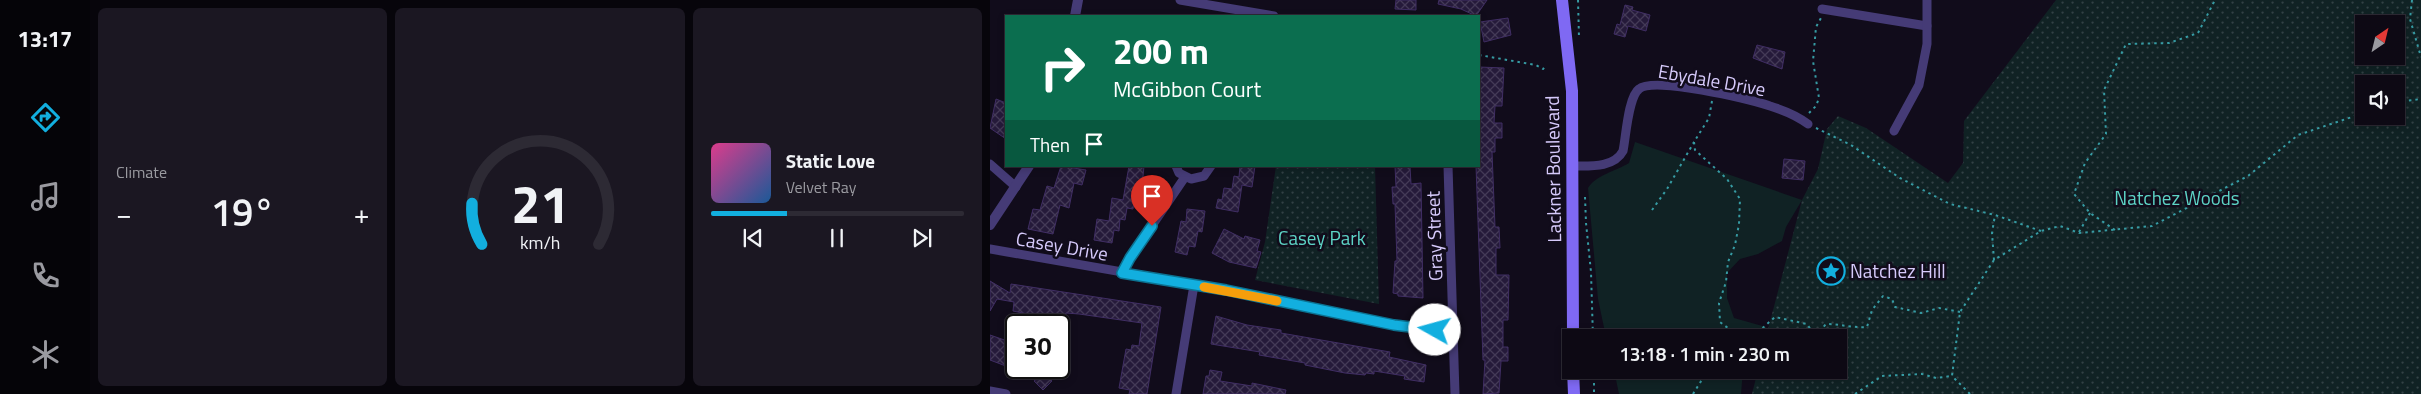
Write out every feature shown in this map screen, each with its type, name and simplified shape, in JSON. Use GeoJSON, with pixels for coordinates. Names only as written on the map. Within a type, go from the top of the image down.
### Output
{"type":"FeatureCollection","features":[{"type":"Feature","properties":{"kind":"main road","name":"Lackner Boulevard"},"geometry":{"type":"LineString","coordinates":[[1562,0],[1572,91],[1573,329]]}},
{"type":"Feature","properties":{"kind":"main road"},"geometry":{"type":"LineString","coordinates":[[1574,379],[1574,394]]}},
{"type":"Feature","properties":{"kind":"street"},"geometry":{"type":"LineString","coordinates":[[1075,15],[1078,0]]}},
{"type":"Feature","properties":{"kind":"street"},"geometry":{"type":"LineString","coordinates":[[1180,0],[1268,15]]}},
{"type":"Feature","properties":{"kind":"street"},"geometry":{"type":"LineString","coordinates":[[1894,131],[1919,84],[1927,44],[1927,0]]}},
{"type":"Feature","properties":{"kind":"street"},"geometry":{"type":"LineString","coordinates":[[1825,10],[1927,26]]}},
{"type":"Feature","properties":{"kind":"street","name":"Ebydale Drive"},"geometry":{"type":"LineString","coordinates":[[1573,166],[1612,163],[1620,158],[1633,96],[1639,89],[1648,84],[1660,83],[1768,105],[1804,121]]}},
{"type":"Feature","properties":{"kind":"street"},"geometry":{"type":"LineString","coordinates":[[990,164],[1016,187]]}},
{"type":"Feature","properties":{"kind":"street"},"geometry":{"type":"LineString","coordinates":[[990,224],[1028,167]]}},
{"type":"Feature","properties":{"kind":"street"},"geometry":{"type":"LineString","coordinates":[[1177,167],[1185,177],[1198,179],[1211,167]]}},
{"type":"Feature","properties":{"kind":"street","name":"Gray Street"},"geometry":{"type":"LineString","coordinates":[[1448,167],[1455,394]]}},
{"type":"Feature","properties":{"kind":"street"},"geometry":{"type":"LineString","coordinates":[[1122,273],[1130,258],[1185,177]]}},
{"type":"Feature","properties":{"kind":"street","name":"Casey Drive"},"geometry":{"type":"LineString","coordinates":[[990,249],[1226,290],[1394,325],[1454,332]]}},
{"type":"Feature","properties":{"kind":"street"},"geometry":{"type":"LineString","coordinates":[[1176,394],[1194,285]]}},
{"type":"Feature","properties":{"kind":"street"},"geometry":{"type":"LineString","coordinates":[[990,391],[1006,394]]}},
{"type":"Feature","properties":{"kind":"path"},"geometry":{"type":"LineString","coordinates":[[2116,230],[2090,213],[2074,194],[2085,163],[2106,134],[2104,90],[2126,44],[2169,43],[2198,33],[2215,0]]}},
{"type":"Feature","properties":{"kind":"path"},"geometry":{"type":"LineString","coordinates":[[2412,0],[2410,19],[2421,57]]}},
{"type":"Feature","properties":{"kind":"path"},"geometry":{"type":"LineString","coordinates":[[1825,10],[1818,23],[1812,62],[1819,94],[1818,102],[1804,121],[1851,144],[1900,178],[1950,204],[1995,215],[2041,231]]}},
{"type":"Feature","properties":{"kind":"path"},"geometry":{"type":"LineString","coordinates":[[1480,55],[1536,65],[1543,69],[1545,67]]}},
{"type":"Feature","properties":{"kind":"path"},"geometry":{"type":"LineString","coordinates":[[1652,210],[1675,177],[1709,118],[1714,93]]}},
{"type":"Feature","properties":{"kind":"path"},"geometry":{"type":"LineString","coordinates":[[2405,101],[2421,99]]}},
{"type":"Feature","properties":{"kind":"path"},"geometry":{"type":"LineString","coordinates":[[1952,376],[1960,312],[1994,260],[2041,231],[2060,226],[2079,233],[2152,226],[2248,176],[2298,135],[2355,115]]}},
{"type":"Feature","properties":{"kind":"path"},"geometry":{"type":"LineString","coordinates":[[1694,142],[1695,150],[1728,179],[1740,199],[1740,224],[1736,245],[1728,262],[1726,282],[1719,303],[1720,322],[1729,329]]}},
{"type":"Feature","properties":{"kind":"path"},"geometry":{"type":"LineString","coordinates":[[1585,194],[1591,272],[1593,329]]}},
{"type":"Feature","properties":{"kind":"path"},"geometry":{"type":"LineString","coordinates":[[2079,233],[2090,213]]}},
{"type":"Feature","properties":{"kind":"path"},"geometry":{"type":"LineString","coordinates":[[1994,260],[1992,232],[1995,215]]}},
{"type":"Feature","properties":{"kind":"path"},"geometry":{"type":"LineString","coordinates":[[1822,329],[1826,324],[1842,324],[1851,328],[1867,327],[1872,310],[1883,296],[1892,298],[1895,307],[1921,313],[1939,308],[1960,312]]}},
{"type":"Feature","properties":{"kind":"path"},"geometry":{"type":"LineString","coordinates":[[1762,329],[1775,317],[1806,324],[1810,329]]}},
{"type":"Feature","properties":{"kind":"path"},"geometry":{"type":"LineString","coordinates":[[1855,394],[1882,376],[1922,374],[1936,378],[1952,376]]}},
{"type":"Feature","properties":{"kind":"path"},"geometry":{"type":"LineString","coordinates":[[1952,376],[1970,394]]}},
{"type":"Feature","properties":{"kind":"path"},"geometry":{"type":"LineString","coordinates":[[1594,379],[1594,394]]}},
{"type":"Feature","properties":{"kind":"path"},"geometry":{"type":"LineString","coordinates":[[1693,394],[1702,379]]}},
{"type":"Feature","properties":{"kind":"green space","name":"Natchez Woods"},"geometry":{"type":"Polygon","coordinates":[[[2056,0],[2421,0],[2421,394],[1752,394],[1756,379],[1847,379],[1847,329],[1768,329],[1802,200],[1818,169],[1827,129],[1838,116],[1866,128],[1948,183],[1963,163],[1964,121],[2056,0]]]}},
{"type":"Feature","properties":{"kind":"green space"},"geometry":{"type":"Polygon","coordinates":[[[1635,142],[1802,200],[1786,227],[1782,241],[1758,254],[1740,259],[1727,273],[1727,298],[1734,318],[1766,327],[1767,329],[1604,329],[1598,299],[1588,188],[1601,176],[1629,163],[1635,142]]]}},
{"type":"Feature","properties":{"kind":"green space","name":"Casey Park"},"geometry":{"type":"Polygon","coordinates":[[[1276,167],[1375,167],[1379,304],[1255,280],[1265,242],[1276,167]]]}},
{"type":"Feature","properties":{"kind":"green space"},"geometry":{"type":"Polygon","coordinates":[[[1616,379],[1742,379],[1741,394],[1619,394],[1616,379]]]}},
{"type":"Feature","properties":{"kind":"building"},"geometry":{"type":"Polygon","coordinates":[[[1396,0],[1416,0],[1416,10],[1395,9],[1396,0]]]}},
{"type":"Feature","properties":{"kind":"building"},"geometry":{"type":"Polygon","coordinates":[[[1439,0],[1487,0],[1477,15],[1438,4],[1439,0]]]}},
{"type":"Feature","properties":{"kind":"building"},"geometry":{"type":"Polygon","coordinates":[[[1625,5],[1633,7],[1632,10],[1650,15],[1646,31],[1628,26],[1625,37],[1614,34],[1617,24],[1620,25],[1625,5]]]}},
{"type":"Feature","properties":{"kind":"building"},"geometry":{"type":"Polygon","coordinates":[[[1508,18],[1511,35],[1484,42],[1480,22],[1508,18]]]}},
{"type":"Feature","properties":{"kind":"building"},"geometry":{"type":"Polygon","coordinates":[[[1757,45],[1785,52],[1782,69],[1753,58],[1757,45]]]}},
{"type":"Feature","properties":{"kind":"building"},"geometry":{"type":"Polygon","coordinates":[[[1480,67],[1504,68],[1502,106],[1495,106],[1494,123],[1502,123],[1502,138],[1495,138],[1495,152],[1492,152],[1495,227],[1499,227],[1500,248],[1496,248],[1496,275],[1509,275],[1508,320],[1503,320],[1503,347],[1508,347],[1508,361],[1501,361],[1499,393],[1483,394],[1485,360],[1483,360],[1476,167],[1480,167],[1480,67]]]}},
{"type":"Feature","properties":{"kind":"building"},"geometry":{"type":"Polygon","coordinates":[[[996,99],[1005,103],[1005,138],[990,128],[996,99]]]}},
{"type":"Feature","properties":{"kind":"building"},"geometry":{"type":"Polygon","coordinates":[[[1784,159],[1805,161],[1803,180],[1782,178],[1784,159]]]}},
{"type":"Feature","properties":{"kind":"building"},"geometry":{"type":"Polygon","coordinates":[[[1061,167],[1086,170],[1082,185],[1074,183],[1069,208],[1060,205],[1053,234],[1028,229],[1033,209],[1040,210],[1047,186],[1054,188],[1061,167]]]}},
{"type":"Feature","properties":{"kind":"building"},"geometry":{"type":"Polygon","coordinates":[[[1129,167],[1144,167],[1141,197],[1135,196],[1133,209],[1127,208],[1125,220],[1120,219],[1119,231],[1114,230],[1112,243],[1094,240],[1097,219],[1109,221],[1112,198],[1123,200],[1129,167]]]}},
{"type":"Feature","properties":{"kind":"building"},"geometry":{"type":"Polygon","coordinates":[[[1240,167],[1255,167],[1252,187],[1242,185],[1238,212],[1216,208],[1218,199],[1222,200],[1224,188],[1232,189],[1234,176],[1239,177],[1240,167]]]}},
{"type":"Feature","properties":{"kind":"building"},"geometry":{"type":"Polygon","coordinates":[[[1395,167],[1410,167],[1411,184],[1421,183],[1423,298],[1398,296],[1398,294],[1393,293],[1395,261],[1397,261],[1395,204],[1393,204],[1392,187],[1396,187],[1395,167]]]}},
{"type":"Feature","properties":{"kind":"building"},"geometry":{"type":"Polygon","coordinates":[[[1187,209],[1205,211],[1202,232],[1198,231],[1195,247],[1189,246],[1187,255],[1175,252],[1181,221],[1186,222],[1187,209]]]}},
{"type":"Feature","properties":{"kind":"building"},"geometry":{"type":"Polygon","coordinates":[[[1224,229],[1244,239],[1245,236],[1260,240],[1257,251],[1261,252],[1256,268],[1229,262],[1212,253],[1224,229]]]}},
{"type":"Feature","properties":{"kind":"building"},"geometry":{"type":"Polygon","coordinates":[[[990,281],[1010,293],[1011,284],[1161,307],[1147,394],[1129,394],[1130,390],[1119,388],[1126,349],[1131,350],[1132,345],[1139,346],[1142,323],[1079,314],[1027,314],[1013,311],[1014,302],[997,299],[990,311],[990,281]]]}},
{"type":"Feature","properties":{"kind":"building"},"geometry":{"type":"Polygon","coordinates":[[[1216,316],[1247,325],[1281,330],[1281,333],[1390,352],[1389,357],[1426,365],[1424,382],[1404,379],[1405,376],[1374,371],[1374,374],[1366,373],[1365,375],[1345,373],[1305,365],[1305,363],[1259,355],[1260,352],[1211,344],[1216,316]]]}},
{"type":"Feature","properties":{"kind":"building"},"geometry":{"type":"Polygon","coordinates":[[[990,335],[1005,340],[1005,366],[990,360],[990,335]]]}},
{"type":"Feature","properties":{"kind":"building"},"geometry":{"type":"Polygon","coordinates":[[[1210,370],[1222,372],[1220,381],[1252,386],[1252,383],[1286,390],[1285,394],[1203,394],[1206,376],[1209,376],[1210,370]]]}},
{"type":"Feature","properties":{"kind":"building"},"geometry":{"type":"Polygon","coordinates":[[[1036,379],[1050,379],[1052,381],[1043,390],[1034,381],[1036,379]]]}},
{"type":"Feature","properties":{"kind":"slow traffic"},"geometry":{"type":"LineString","coordinates":[[1204,287],[1277,301]]}},
{"type":"Feature","properties":{"kind":"place","name":"Natchez Hill"},"geometry":{"type":"Point","coordinates":[1831,271]}},
{"type":"Feature","properties":{"kind":"route"},"geometry":{"type":"LineString","coordinates":[[1152,226],[1122,273],[1226,290],[1394,325],[1435,330]]}}]}
